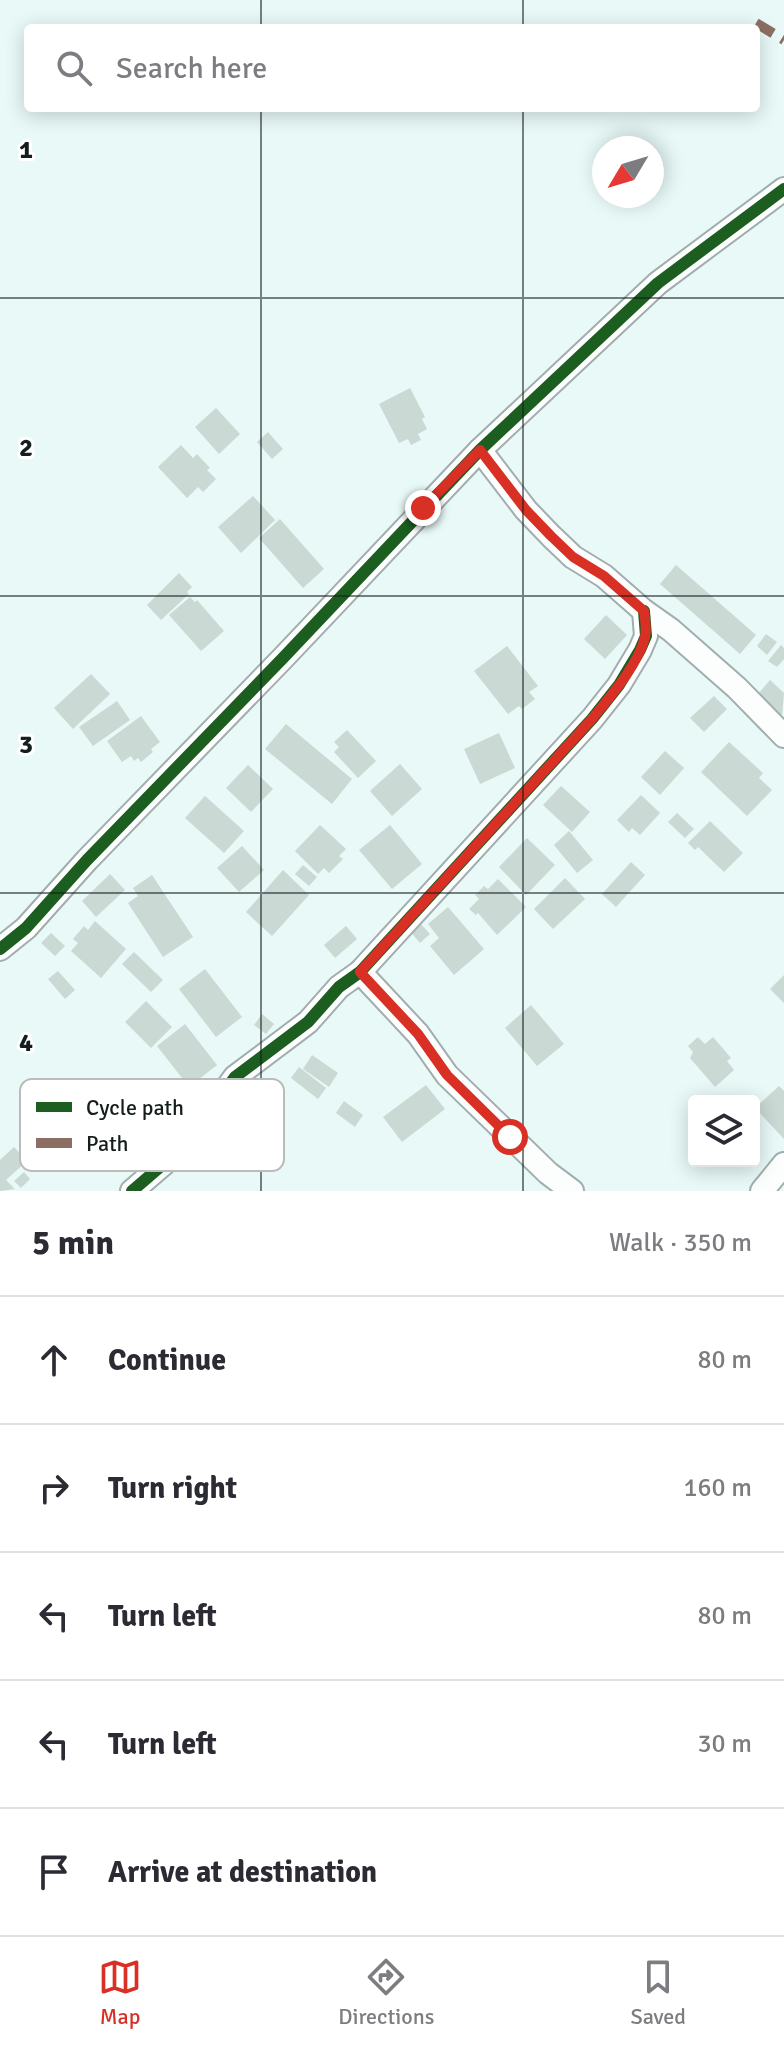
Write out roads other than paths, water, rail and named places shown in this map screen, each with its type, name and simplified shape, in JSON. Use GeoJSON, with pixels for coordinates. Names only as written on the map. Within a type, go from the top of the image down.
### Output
{"type":"FeatureCollection","features":[{"type":"Feature","properties":{"kind":"street"},"geometry":{"type":"LineString","coordinates":[[0,949],[26,928],[87,860],[480,450],[658,283],[784,189]]}},
{"type":"Feature","properties":{"kind":"street"},"geometry":{"type":"LineString","coordinates":[[480,450],[526,510],[573,557],[604,576],[671,630],[737,688],[784,736]]}},
{"type":"Feature","properties":{"kind":"street"},"geometry":{"type":"LineString","coordinates":[[234,1079],[308,1022],[339,987],[360,972],[592,719],[619,685],[640,650],[646,636],[644,611]]}},
{"type":"Feature","properties":{"kind":"street"},"geometry":{"type":"LineString","coordinates":[[360,972],[418,1034],[447,1075],[548,1173],[572,1191]]}},
{"type":"Feature","properties":{"kind":"street"},"geometry":{"type":"LineString","coordinates":[[762,1191],[784,1164]]}},
{"type":"Feature","properties":{"kind":"street"},"geometry":{"type":"LineString","coordinates":[[132,1191],[155,1171]]}}]}
